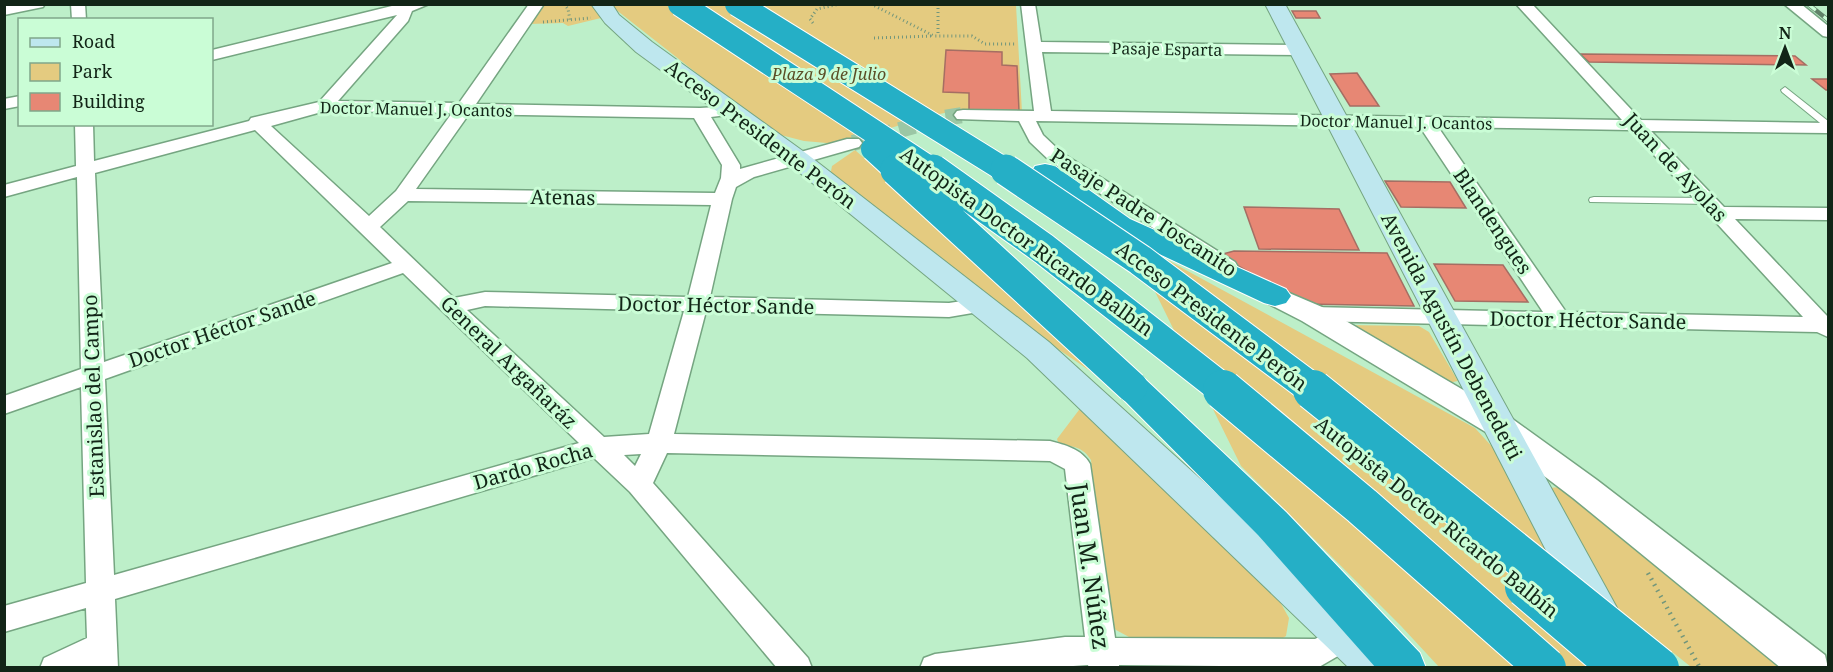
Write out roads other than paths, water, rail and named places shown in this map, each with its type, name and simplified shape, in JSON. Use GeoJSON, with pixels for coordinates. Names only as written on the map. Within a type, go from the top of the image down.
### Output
{"type":"FeatureCollection","features":[{"type":"Feature","properties":{"kind":"highway","name":"Autopista Doctor Ricardo Balbín"},"geometry":{"type":"LineString","coordinates":[[680,4],[953,183],[1110,299],[1353,497],[1546,668]]}},
{"type":"Feature","properties":{"kind":"highway","name":"Autopista Doctor Ricardo Balbín"},"geometry":{"type":"LineString","coordinates":[[717,4],[912,126],[1042,211],[1144,284],[1364,455],[1620,668]]}},
{"type":"Feature","properties":{"kind":"highway"},"geometry":{"type":"LineString","coordinates":[[746,10],[973,127],[1046,172],[1120,225],[1275,296]]}},
{"type":"Feature","properties":{"kind":"highway","name":"Acceso Presidente Perón"},"geometry":{"type":"LineString","coordinates":[[746,10],[948,132],[1130,254],[1416,470],[1659,668]]}},
{"type":"Feature","properties":{"kind":"highway"},"geometry":{"type":"LineString","coordinates":[[750,51],[881,155],[1132,387],[1190,442],[1349,605],[1404,668]]}},
{"type":"Feature","properties":{"kind":"main road","name":"Avenida Agustín Debenedetti"},"geometry":{"type":"LineString","coordinates":[[1275,4],[1443,316],[1628,668]]}},
{"type":"Feature","properties":{"kind":"main road","name":"Acceso Presidente Perón"},"geometry":{"type":"LineString","coordinates":[[595,8],[612,19],[715,111],[798,159],[982,305],[1082,390],[1379,668]]}},
{"type":"Feature","properties":{"kind":"street"},"geometry":{"type":"LineString","coordinates":[[4,11],[38,4]]}},
{"type":"Feature","properties":{"kind":"street"},"geometry":{"type":"LineString","coordinates":[[1028,4],[1034,45],[1035,115]]}},
{"type":"Feature","properties":{"kind":"street","name":"Juan de Ayolas"},"geometry":{"type":"LineString","coordinates":[[1523,4],[1827,326]]}},
{"type":"Feature","properties":{"kind":"street"},"geometry":{"type":"LineString","coordinates":[[1791,4],[1828,33]]}},
{"type":"Feature","properties":{"kind":"street"},"geometry":{"type":"LineString","coordinates":[[213,55],[412,6]]}},
{"type":"Feature","properties":{"kind":"street"},"geometry":{"type":"LineString","coordinates":[[325,106],[412,6]]}},
{"type":"Feature","properties":{"kind":"street"},"geometry":{"type":"LineString","coordinates":[[369,227],[403,195],[540,9]]}},
{"type":"Feature","properties":{"kind":"street","name":"Pasaje Esparta"},"geometry":{"type":"LineString","coordinates":[[1034,45],[1299,50]]}},
{"type":"Feature","properties":{"kind":"street","name":"Doctor Manuel J. Ocantos"},"geometry":{"type":"LineString","coordinates":[[4,191],[257,122],[325,106],[715,111]]}},
{"type":"Feature","properties":{"kind":"street"},"geometry":{"type":"LineString","coordinates":[[639,485],[659,443],[726,191],[731,165],[715,111]]}},
{"type":"Feature","properties":{"kind":"street","name":"Doctor Manuel J. Ocantos"},"geometry":{"type":"LineString","coordinates":[[963,116],[1035,115],[1338,122],[1828,126]]}},
{"type":"Feature","properties":{"kind":"street","name":"Pasaje Padre Toscanito"},"geometry":{"type":"LineString","coordinates":[[1035,115],[1027,122],[1033,134],[1056,157],[1275,296]]}},
{"type":"Feature","properties":{"kind":"street","name":"General Argañaráz"},"geometry":{"type":"LineString","coordinates":[[257,122],[639,485],[797,668]]}},
{"type":"Feature","properties":{"kind":"street","name":"Blandengues"},"geometry":{"type":"LineString","coordinates":[[1426,123],[1559,320]]}},
{"type":"Feature","properties":{"kind":"street","name":"Estanislao del Campo"},"geometry":{"type":"LineString","coordinates":[[84,126],[103,656]]}},
{"type":"Feature","properties":{"kind":"street"},"geometry":{"type":"LineString","coordinates":[[798,159],[853,143]]}},
{"type":"Feature","properties":{"kind":"street","name":"Atenas"},"geometry":{"type":"LineString","coordinates":[[403,195],[726,191],[747,173],[798,159]]}},
{"type":"Feature","properties":{"kind":"street"},"geometry":{"type":"LineString","coordinates":[[1714,207],[1828,214]]}},
{"type":"Feature","properties":{"kind":"street","name":"Doctor Héctor Sande"},"geometry":{"type":"LineString","coordinates":[[4,405],[406,265]]}},
{"type":"Feature","properties":{"kind":"street"},"geometry":{"type":"LineString","coordinates":[[1275,296],[1312,314],[1500,426],[1585,489],[1812,668]]}},
{"type":"Feature","properties":{"kind":"street","name":"Doctor Héctor Sande"},"geometry":{"type":"LineString","coordinates":[[450,306],[485,299],[949,310],[982,305]]}},
{"type":"Feature","properties":{"kind":"street","name":"Doctor Héctor Sande"},"geometry":{"type":"LineString","coordinates":[[1312,314],[1827,326]]}},
{"type":"Feature","properties":{"kind":"street","name":"Dardo Rocha"},"geometry":{"type":"LineString","coordinates":[[4,619],[598,447],[659,443],[1050,451],[1062,454],[1077,464]]}},
{"type":"Feature","properties":{"kind":"street","name":"Juan M. Núñez"},"geometry":{"type":"LineString","coordinates":[[1077,464],[1103,659]]}},
{"type":"Feature","properties":{"kind":"street"},"geometry":{"type":"LineString","coordinates":[[935,668],[1033,654],[1103,659],[1319,653],[1347,636]]}},
{"type":"Feature","properties":{"kind":"street"},"geometry":{"type":"LineString","coordinates":[[55,668],[103,656]]}},
{"type":"Feature","properties":{"kind":"lane"},"geometry":{"type":"LineString","coordinates":[[1785,90],[1828,126]]}},
{"type":"Feature","properties":{"kind":"lane"},"geometry":{"type":"LineString","coordinates":[[1594,200],[1714,207]]}},
{"type":"Feature","properties":{"kind":"tunnel"},"geometry":{"type":"LineString","coordinates":[[853,143],[943,118],[963,115]]}},
{"type":"Feature","properties":{"kind":"railway"},"geometry":{"type":"LineString","coordinates":[[1808,4],[1828,20]]}},
{"type":"Feature","properties":{"kind":"park label","name":"Plaza 9 de Julio"},"geometry":{"type":"Point","coordinates":[829,74]}}]}
